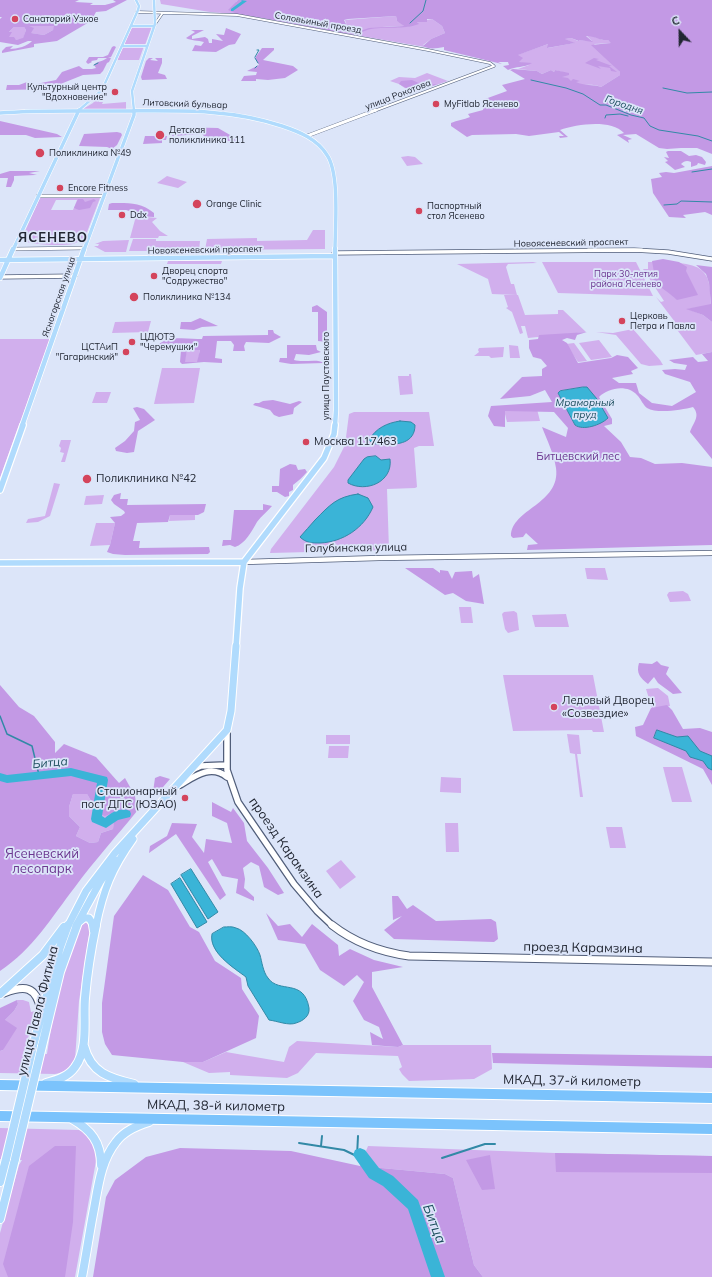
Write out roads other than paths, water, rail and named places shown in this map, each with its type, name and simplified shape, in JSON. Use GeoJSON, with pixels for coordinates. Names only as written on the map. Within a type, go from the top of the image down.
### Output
{"type":"FeatureCollection","features":[{"type":"Feature","properties":{"kind":"highway","name":"МКАД, 38-й километр"},"geometry":{"type":"LineString","coordinates":[[0,1084],[430,1093]]}},
{"type":"Feature","properties":{"kind":"highway","name":"МКАД, 37-й километр"},"geometry":{"type":"LineString","coordinates":[[430,1093],[712,1098]]}},
{"type":"Feature","properties":{"kind":"highway","name":"МКАД, 38-й километр"},"geometry":{"type":"LineString","coordinates":[[0,1116],[712,1129]]}},
{"type":"Feature","properties":{"kind":"main road"},"geometry":{"type":"LineString","coordinates":[[0,278],[78,111],[102,90],[137,12],[139,6],[136,0]]}},
{"type":"Feature","properties":{"kind":"main road"},"geometry":{"type":"LineString","coordinates":[[134,111],[131,93],[154,25],[154,0]]}},
{"type":"Feature","properties":{"kind":"main road"},"geometry":{"type":"LineString","coordinates":[[131,26],[154,25]]}},
{"type":"Feature","properties":{"kind":"main road"},"geometry":{"type":"LineString","coordinates":[[122,46],[146,46]]}},
{"type":"Feature","properties":{"kind":"main road","name":"Литовский бульвар"},"geometry":{"type":"LineString","coordinates":[[0,113],[194,110],[234,114],[272,122],[307,136],[326,153],[333,167],[334,255]]}},
{"type":"Feature","properties":{"kind":"main road","name":"Ясногорская улица"},"geometry":{"type":"LineString","coordinates":[[0,490],[81,257],[134,115],[134,111]]}},
{"type":"Feature","properties":{"kind":"main road","name":"Новоясеневский проспект"},"geometry":{"type":"LineString","coordinates":[[0,258],[334,255]]}},
{"type":"Feature","properties":{"kind":"main road","name":"улица Паустовского"},"geometry":{"type":"LineString","coordinates":[[244,562],[324,458],[332,440],[336,410],[334,255]]}},
{"type":"Feature","properties":{"kind":"main road","name":"Голубинская улица"},"geometry":{"type":"LineString","coordinates":[[0,563],[244,562]]}},
{"type":"Feature","properties":{"kind":"main road","name":"проезд Карамзина"},"geometry":{"type":"LineString","coordinates":[[227,730],[231,711],[240,588],[244,562]]}},
{"type":"Feature","properties":{"kind":"main road","name":"улица Павла Фитина"},"geometry":{"type":"LineString","coordinates":[[37,1046],[41,1012],[60,947],[66,928],[80,900],[99,872],[180,785],[227,730]]}},
{"type":"Feature","properties":{"kind":"main road"},"geometry":{"type":"LineString","coordinates":[[93,943],[114,868],[140,827]]}},
{"type":"Feature","properties":{"kind":"main road","name":"улица Павла Фитина"},"geometry":{"type":"LineString","coordinates":[[0,1219],[10,1159],[37,1046],[75,928],[82,910],[105,873],[140,827]]}},
{"type":"Feature","properties":{"kind":"main road"},"geometry":{"type":"LineString","coordinates":[[0,995],[23,976],[55,942],[80,900]]}},
{"type":"Feature","properties":{"kind":"main road"},"geometry":{"type":"LineString","coordinates":[[12,1085],[46,1083],[67,1076],[78,1062],[83,1041],[85,1000],[94,926],[89,918],[80,921],[75,928]]}},
{"type":"Feature","properties":{"kind":"main road"},"geometry":{"type":"LineString","coordinates":[[83,1041],[88,1059],[93,1068],[101,1074],[112,1079],[151,1088]]}},
{"type":"Feature","properties":{"kind":"main road"},"geometry":{"type":"LineString","coordinates":[[69,1117],[88,1129],[94,1135],[100,1153],[100,1175]]}},
{"type":"Feature","properties":{"kind":"main road"},"geometry":{"type":"LineString","coordinates":[[82,1277],[100,1175],[105,1159],[112,1147],[127,1130],[146,1122],[168,1119]]}},
{"type":"Feature","properties":{"kind":"main road","name":"улица Павла Фитина"},"geometry":{"type":"LineString","coordinates":[[0,1182],[10,1159]]}},
{"type":"Feature","properties":{"kind":"street","name":"Соловьиный проезд"},"geometry":{"type":"LineString","coordinates":[[137,12],[155,14],[237,15],[443,52],[490,63],[494,66]]}},
{"type":"Feature","properties":{"kind":"street"},"geometry":{"type":"LineString","coordinates":[[154,25],[157,22],[159,15],[162,14]]}},
{"type":"Feature","properties":{"kind":"street","name":"улица Рокотова"},"geometry":{"type":"LineString","coordinates":[[307,136],[494,66]]}},
{"type":"Feature","properties":{"kind":"street"},"geometry":{"type":"LineString","coordinates":[[38,196],[104,196]]}},
{"type":"Feature","properties":{"kind":"street"},"geometry":{"type":"LineString","coordinates":[[14,249],[85,248]]}},
{"type":"Feature","properties":{"kind":"street","name":"Новоясеневский проспект"},"geometry":{"type":"LineString","coordinates":[[334,255],[655,254],[682,256],[712,261]]}},
{"type":"Feature","properties":{"kind":"street"},"geometry":{"type":"LineString","coordinates":[[0,278],[75,276]]}},
{"type":"Feature","properties":{"kind":"street","name":"Голубинская улица"},"geometry":{"type":"LineString","coordinates":[[244,562],[400,557],[712,553]]}},
{"type":"Feature","properties":{"kind":"street","name":"проезд Карамзина"},"geometry":{"type":"LineString","coordinates":[[227,730],[228,738],[226,765],[232,790],[245,813],[294,886],[327,922],[341,932],[375,949],[414,956],[712,962]]}},
{"type":"Feature","properties":{"kind":"street"},"geometry":{"type":"LineString","coordinates":[[194,769],[201,766],[226,765]]}},
{"type":"Feature","properties":{"kind":"street","name":"улица Павла Фитина"},"geometry":{"type":"LineString","coordinates":[[180,785],[195,776],[210,771],[219,771],[228,777]]}},
{"type":"Feature","properties":{"kind":"street"},"geometry":{"type":"LineString","coordinates":[[0,995],[20,988],[28,988],[38,996],[41,1012]]}},
{"type":"Feature","properties":{"kind":"water","name":"Мраморный пруд"},"geometry":{"type":"Polygon","coordinates":[[[587,387],[597,399],[608,418],[597,425],[578,427],[575,425],[558,393],[560,391],[587,387]]]}},
{"type":"Feature","properties":{"kind":"water"},"geometry":{"type":"Polygon","coordinates":[[[400,421],[411,422],[415,425],[412,436],[405,442],[395,444],[376,444],[369,440],[375,432],[382,427],[400,421]]]}},
{"type":"Feature","properties":{"kind":"water"},"geometry":{"type":"Polygon","coordinates":[[[376,456],[381,460],[390,459],[390,467],[383,479],[370,486],[363,487],[348,483],[348,480],[364,459],[367,457],[376,456]]]}},
{"type":"Feature","properties":{"kind":"water"},"geometry":{"type":"Polygon","coordinates":[[[358,494],[368,498],[373,507],[364,521],[352,532],[337,540],[320,543],[307,542],[300,537],[334,502],[350,495],[358,494]]]}},
{"type":"Feature","properties":{"kind":"water"},"geometry":{"type":"Polygon","coordinates":[[[657,730],[677,737],[688,736],[700,751],[712,756],[712,770],[708,768],[703,761],[690,757],[686,751],[654,738],[657,730]]]}},
{"type":"Feature","properties":{"kind":"water"},"geometry":{"type":"Polygon","coordinates":[[[191,869],[218,912],[208,919],[181,875],[191,869]]]}},
{"type":"Feature","properties":{"kind":"water"},"geometry":{"type":"Polygon","coordinates":[[[180,878],[207,922],[197,928],[171,884],[180,878]]]}},
{"type":"Feature","properties":{"kind":"water"},"geometry":{"type":"Polygon","coordinates":[[[224,927],[239,929],[250,939],[260,955],[266,976],[273,983],[297,990],[302,993],[309,1008],[306,1018],[293,1024],[269,1020],[248,986],[246,977],[223,959],[214,947],[212,934],[224,927]]]}},
{"type":"Feature","properties":{"kind":"waterway"},"geometry":{"type":"LineString","coordinates":[[232,10],[245,1],[243,0]]}},
{"type":"Feature","properties":{"kind":"waterway"},"geometry":{"type":"LineString","coordinates":[[410,23],[423,11],[426,0]]}},
{"type":"Feature","properties":{"kind":"waterway"},"geometry":{"type":"LineString","coordinates":[[255,57],[259,50],[257,50]]}},
{"type":"Feature","properties":{"kind":"waterway"},"geometry":{"type":"LineString","coordinates":[[255,58],[258,63]]}},
{"type":"Feature","properties":{"kind":"waterway"},"geometry":{"type":"LineString","coordinates":[[94,65],[98,63]]}},
{"type":"Feature","properties":{"kind":"waterway","name":"Городня"},"geometry":{"type":"LineString","coordinates":[[531,80],[566,88],[583,94],[600,105],[606,105],[631,115],[644,118],[650,126],[659,130],[698,136],[712,141]]}},
{"type":"Feature","properties":{"kind":"waterway"},"geometry":{"type":"LineString","coordinates":[[663,88],[687,93],[712,92]]}},
{"type":"Feature","properties":{"kind":"waterway"},"geometry":{"type":"LineString","coordinates":[[605,118],[606,115],[620,114],[628,116]]}},
{"type":"Feature","properties":{"kind":"waterway"},"geometry":{"type":"LineString","coordinates":[[692,172],[712,169]]}},
{"type":"Feature","properties":{"kind":"waterway"},"geometry":{"type":"LineString","coordinates":[[664,205],[677,204],[681,201],[712,202]]}},
{"type":"Feature","properties":{"kind":"waterway"},"geometry":{"type":"LineString","coordinates":[[0,716],[7,734],[32,746],[39,775]]}},
{"type":"Feature","properties":{"kind":"waterway","name":"Битца"},"geometry":{"type":"LineString","coordinates":[[0,777],[7,779],[71,772],[103,780],[96,819],[106,823],[115,816],[126,814]]}},
{"type":"Feature","properties":{"kind":"waterway"},"geometry":{"type":"LineString","coordinates":[[321,1146],[322,1136]]}},
{"type":"Feature","properties":{"kind":"waterway","name":"Битца"},"geometry":{"type":"LineString","coordinates":[[357,1156],[358,1136]]}},
{"type":"Feature","properties":{"kind":"waterway"},"geometry":{"type":"LineString","coordinates":[[299,1143],[344,1150],[367,1161]]}},
{"type":"Feature","properties":{"kind":"waterway"},"geometry":{"type":"LineString","coordinates":[[442,1158],[485,1144],[495,1144]]}},
{"type":"Feature","properties":{"kind":"waterway","name":"Битца"},"geometry":{"type":"LineString","coordinates":[[360,1155],[374,1173],[388,1181],[413,1205],[438,1277]]}},
{"type":"Feature","properties":{"kind":"place","name":"Санаторий Узкое"},"geometry":{"type":"Point","coordinates":[15,19]}},
{"type":"Feature","properties":{"kind":"place","name":"Культурный центр \"Вдохновение\""},"geometry":{"type":"Point","coordinates":[115,92]}},
{"type":"Feature","properties":{"kind":"place","name":"MyFitlab Ясенево"},"geometry":{"type":"Point","coordinates":[436,104]}},
{"type":"Feature","properties":{"kind":"place","name":"Детская поликлиника 111"},"geometry":{"type":"Point","coordinates":[160,135]}},
{"type":"Feature","properties":{"kind":"place","name":"Поликлиника №49"},"geometry":{"type":"Point","coordinates":[40,153]}},
{"type":"Feature","properties":{"kind":"place","name":"Encore Fitness"},"geometry":{"type":"Point","coordinates":[60,188]}},
{"type":"Feature","properties":{"kind":"place","name":"Orange Clinic"},"geometry":{"type":"Point","coordinates":[197,204]}},
{"type":"Feature","properties":{"kind":"place","name":"Паспортный стол Ясенево"},"geometry":{"type":"Point","coordinates":[419,211]}},
{"type":"Feature","properties":{"kind":"place","name":"Ddx"},"geometry":{"type":"Point","coordinates":[122,215]}},
{"type":"Feature","properties":{"kind":"place","name":"Дворец спорта \"Содружество\""},"geometry":{"type":"Point","coordinates":[154,276]}},
{"type":"Feature","properties":{"kind":"place","name":"Поликлиника №134"},"geometry":{"type":"Point","coordinates":[134,297]}},
{"type":"Feature","properties":{"kind":"place","name":"Церковь Петра и Павла"},"geometry":{"type":"Point","coordinates":[622,321]}},
{"type":"Feature","properties":{"kind":"place","name":"ЦДЮТЭ \"Черемушки\""},"geometry":{"type":"Point","coordinates":[132,342]}},
{"type":"Feature","properties":{"kind":"place","name":"ЦСТАиП \"Гагаринский\""},"geometry":{"type":"Point","coordinates":[126,352]}},
{"type":"Feature","properties":{"kind":"place","name":"Москва 117463"},"geometry":{"type":"Point","coordinates":[306,442]}},
{"type":"Feature","properties":{"kind":"place","name":"Поликлиника №42"},"geometry":{"type":"Point","coordinates":[87,479]}},
{"type":"Feature","properties":{"kind":"place","name":"Ледовый Дворец «Созвездие»"},"geometry":{"type":"Point","coordinates":[554,707]}},
{"type":"Feature","properties":{"kind":"place","name":"Стационарный пост ДПС (ЮЗАО)"},"geometry":{"type":"Point","coordinates":[185,798]}},
{"type":"Feature","properties":{"kind":"district","name":"ЯСЕНЕВО"},"geometry":{"type":"Point","coordinates":[53,238]}},
{"type":"Feature","properties":{"kind":"park label","name":"Парк 30-летия района Ясенево"},"geometry":{"type":"Point","coordinates":[626,280]}},
{"type":"Feature","properties":{"kind":"park label","name":"Битцевский лес"},"geometry":{"type":"Point","coordinates":[578,457]}},
{"type":"Feature","properties":{"kind":"park label","name":"Ясеневский лесопарк"},"geometry":{"type":"Point","coordinates":[42,862]}}]}
